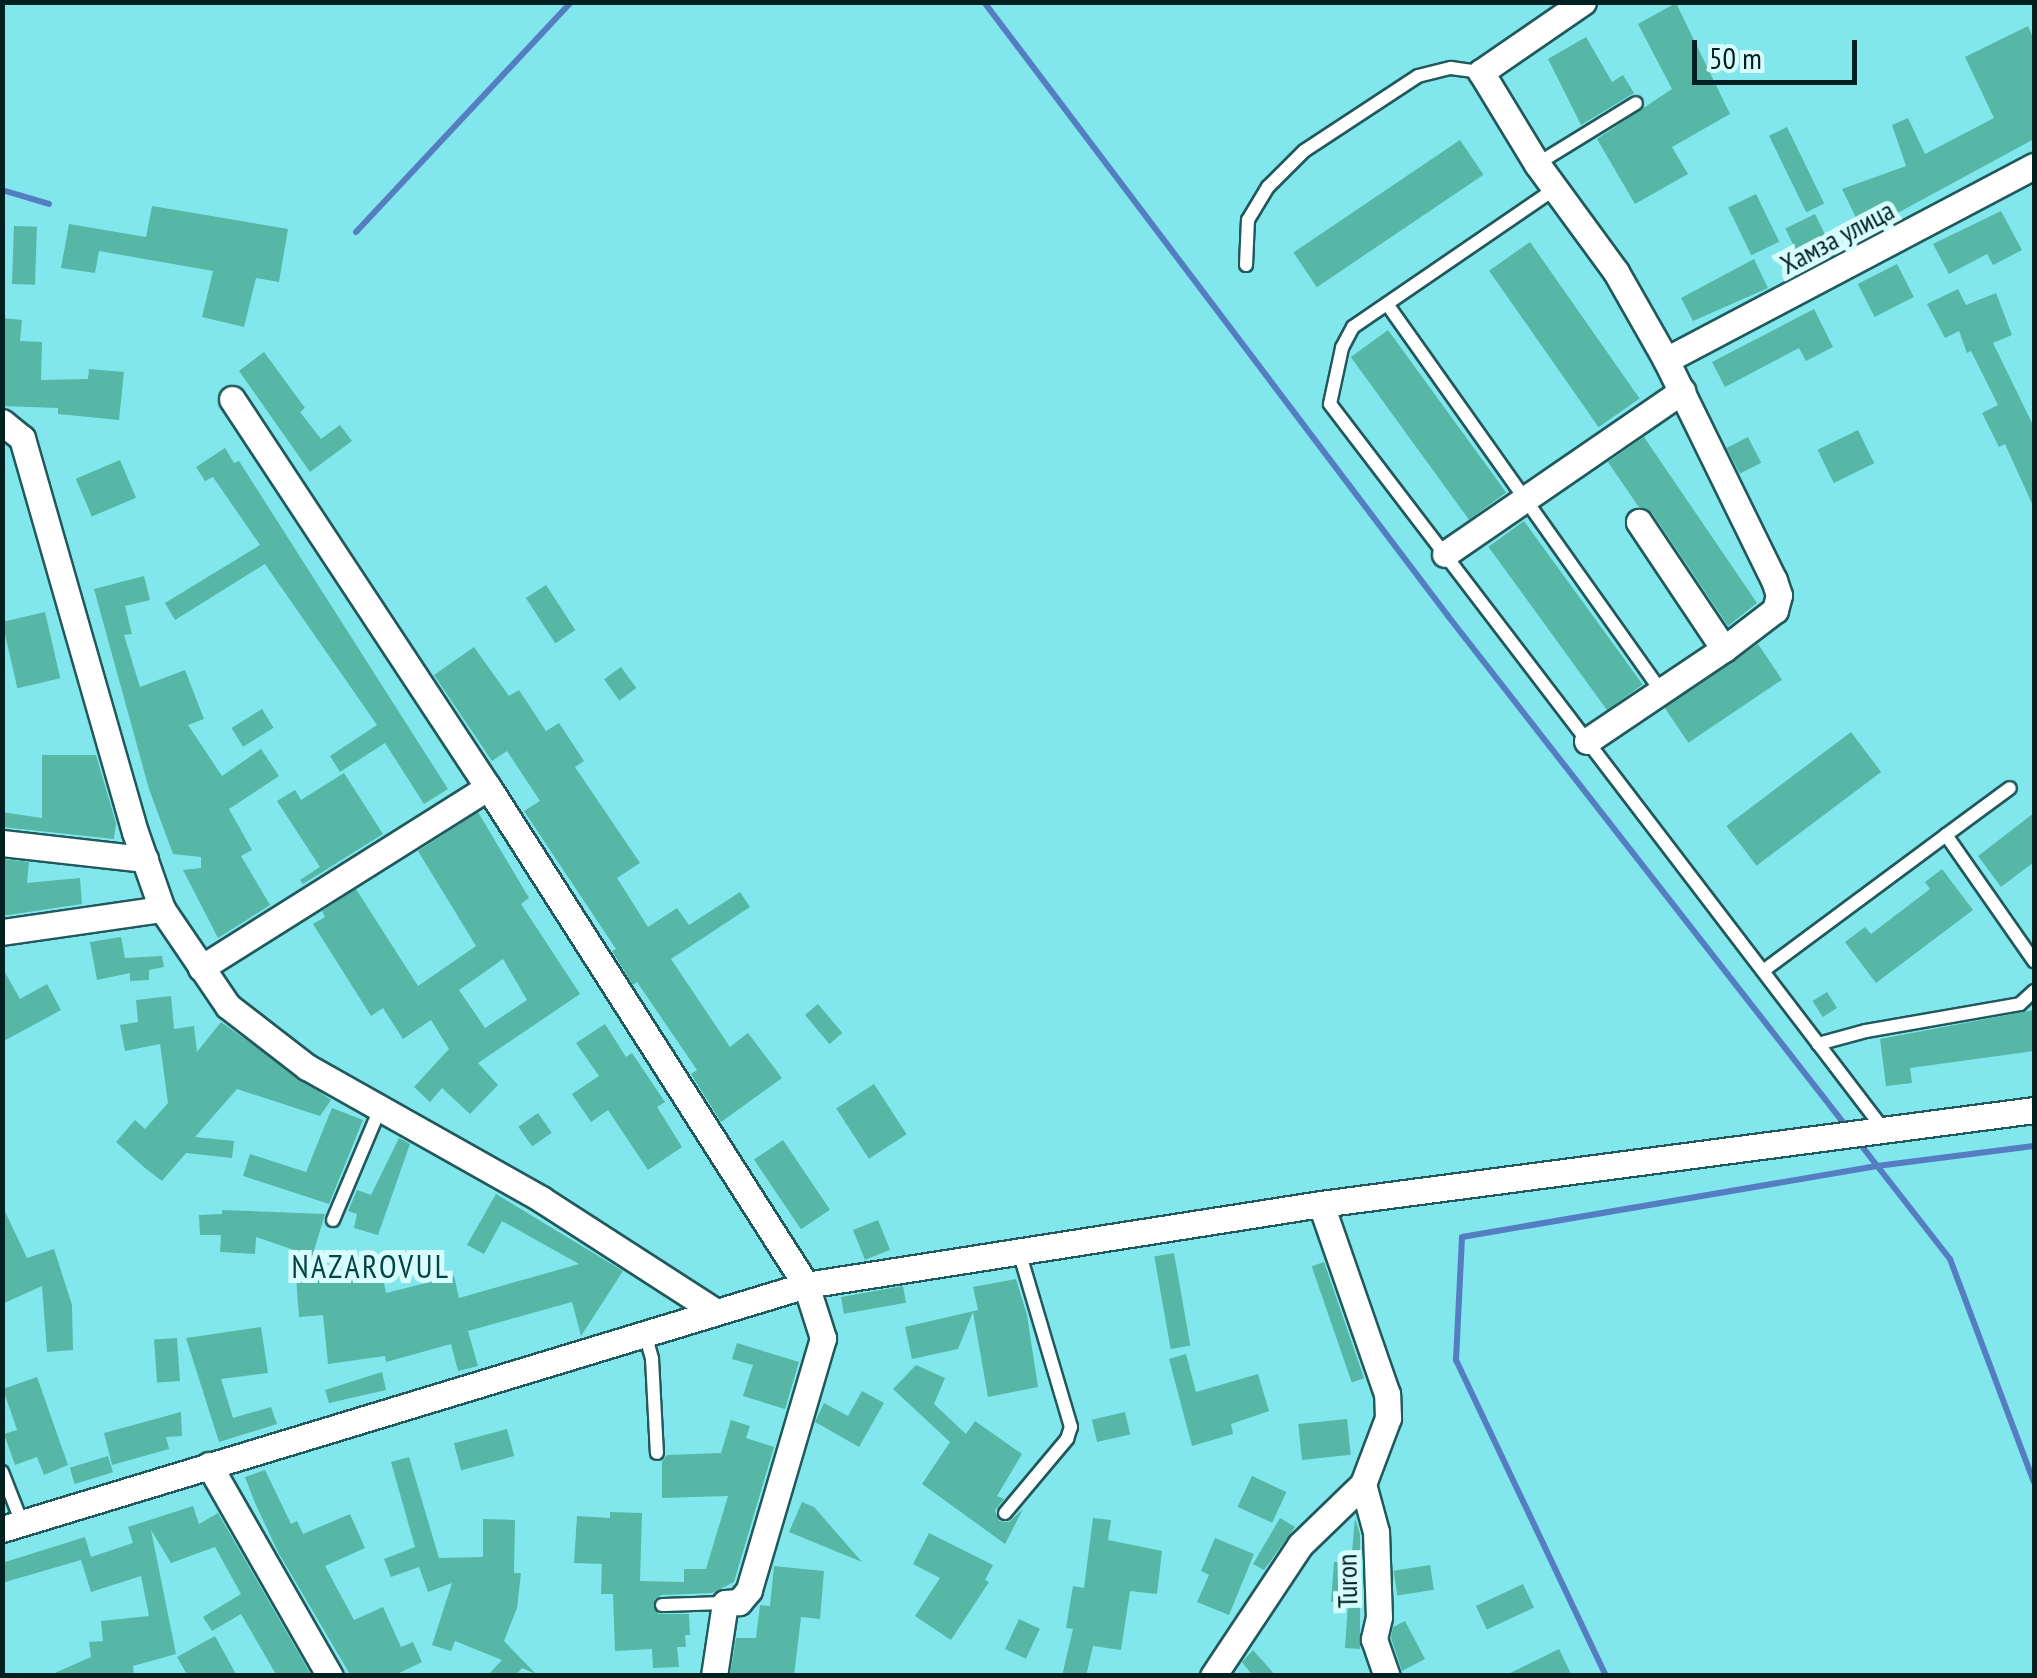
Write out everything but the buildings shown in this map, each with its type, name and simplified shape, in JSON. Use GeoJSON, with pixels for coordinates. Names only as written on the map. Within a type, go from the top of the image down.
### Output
{"type":"FeatureCollection","features":[{"type":"Feature","properties":{"kind":"street"},"geometry":{"type":"LineString","coordinates":[[1583,2],[1481,72],[1538,164],[1616,272],[1666,360],[1779,594],[1774,610],[1587,741]]}},
{"type":"Feature","properties":{"kind":"street","name":"Хамза улица"},"geometry":{"type":"LineString","coordinates":[[1666,360],[2034,166]]}},
{"type":"Feature","properties":{"kind":"street"},"geometry":{"type":"LineString","coordinates":[[1445,554],[1682,392]]}},
{"type":"Feature","properties":{"kind":"street"},"geometry":{"type":"LineString","coordinates":[[232,399],[488,787],[806,1285],[823,1338],[749,1590],[739,1602],[725,1602],[714,1676]]}},
{"type":"Feature","properties":{"kind":"street"},"geometry":{"type":"LineString","coordinates":[[2,422],[22,438],[162,909],[228,1006],[307,1067],[541,1199],[715,1310]]}},
{"type":"Feature","properties":{"kind":"street"},"geometry":{"type":"LineString","coordinates":[[1639,522],[1724,648]]}},
{"type":"Feature","properties":{"kind":"street"},"geometry":{"type":"LineString","coordinates":[[201,968],[488,787]]}},
{"type":"Feature","properties":{"kind":"street"},"geometry":{"type":"LineString","coordinates":[[2,843],[145,859]]}},
{"type":"Feature","properties":{"kind":"street"},"geometry":{"type":"LineString","coordinates":[[2,932],[162,909]]}},
{"type":"Feature","properties":{"kind":"street"},"geometry":{"type":"LineString","coordinates":[[12,1526],[806,1285],[1321,1204],[2034,1110]]}},
{"type":"Feature","properties":{"kind":"street"},"geometry":{"type":"LineString","coordinates":[[1213,1676],[1300,1545],[1363,1484],[1388,1418],[1387,1394],[1321,1204]]}},
{"type":"Feature","properties":{"kind":"street"},"geometry":{"type":"LineString","coordinates":[[208,1465],[330,1676]]}},
{"type":"Feature","properties":{"kind":"street","name":"Turon"},"geometry":{"type":"LineString","coordinates":[[1363,1484],[1376,1532],[1379,1616],[1374,1639],[1387,1676]]}},
{"type":"Feature","properties":{"kind":"lane"},"geometry":{"type":"LineString","coordinates":[[1246,265],[1248,220],[1268,187],[1304,151],[1418,76],[1451,68],[1481,72]]}},
{"type":"Feature","properties":{"kind":"lane"},"geometry":{"type":"LineString","coordinates":[[1538,164],[1636,104]]}},
{"type":"Feature","properties":{"kind":"lane"},"geometry":{"type":"LineString","coordinates":[[1556,188],[1352,327],[1342,348],[1330,404],[1818,1044],[1877,1132]]}},
{"type":"Feature","properties":{"kind":"lane"},"geometry":{"type":"LineString","coordinates":[[1386,304],[1660,690]]}},
{"type":"Feature","properties":{"kind":"lane"},"geometry":{"type":"LineString","coordinates":[[1763,972],[2010,788]]}},
{"type":"Feature","properties":{"kind":"lane"},"geometry":{"type":"LineString","coordinates":[[1946,836],[2034,961]]}},
{"type":"Feature","properties":{"kind":"lane"},"geometry":{"type":"LineString","coordinates":[[1818,1044],[1866,1031],[2020,1004],[2034,992]]}},
{"type":"Feature","properties":{"kind":"lane"},"geometry":{"type":"LineString","coordinates":[[333,1220],[379,1111]]}},
{"type":"Feature","properties":{"kind":"lane"},"geometry":{"type":"LineString","coordinates":[[1004,1513],[1068,1439],[1071,1427],[1019,1252]]}},
{"type":"Feature","properties":{"kind":"lane"},"geometry":{"type":"LineString","coordinates":[[644,1332],[652,1359],[656,1453]]}},
{"type":"Feature","properties":{"kind":"lane"},"geometry":{"type":"LineString","coordinates":[[2,1472],[12,1526]]}},
{"type":"Feature","properties":{"kind":"lane"},"geometry":{"type":"LineString","coordinates":[[662,1604],[725,1602]]}},
{"type":"Feature","properties":{"kind":"waterway"},"geometry":{"type":"LineString","coordinates":[[356,232],[571,2]]}},
{"type":"Feature","properties":{"kind":"waterway"},"geometry":{"type":"LineString","coordinates":[[984,2],[1448,616],[1846,1126]]}},
{"type":"Feature","properties":{"kind":"waterway"},"geometry":{"type":"LineString","coordinates":[[2,190],[49,204]]}},
{"type":"Feature","properties":{"kind":"waterway"},"geometry":{"type":"LineString","coordinates":[[1857,1140],[1950,1259],[2034,1482]]}},
{"type":"Feature","properties":{"kind":"waterway"},"geometry":{"type":"LineString","coordinates":[[1606,1676],[1456,1360],[1462,1237],[1877,1166],[2034,1146]]}},
{"type":"Feature","properties":{"kind":"district","name":"NAZAROVUL"},"geometry":{"type":"Point","coordinates":[371,1266]}}]}
